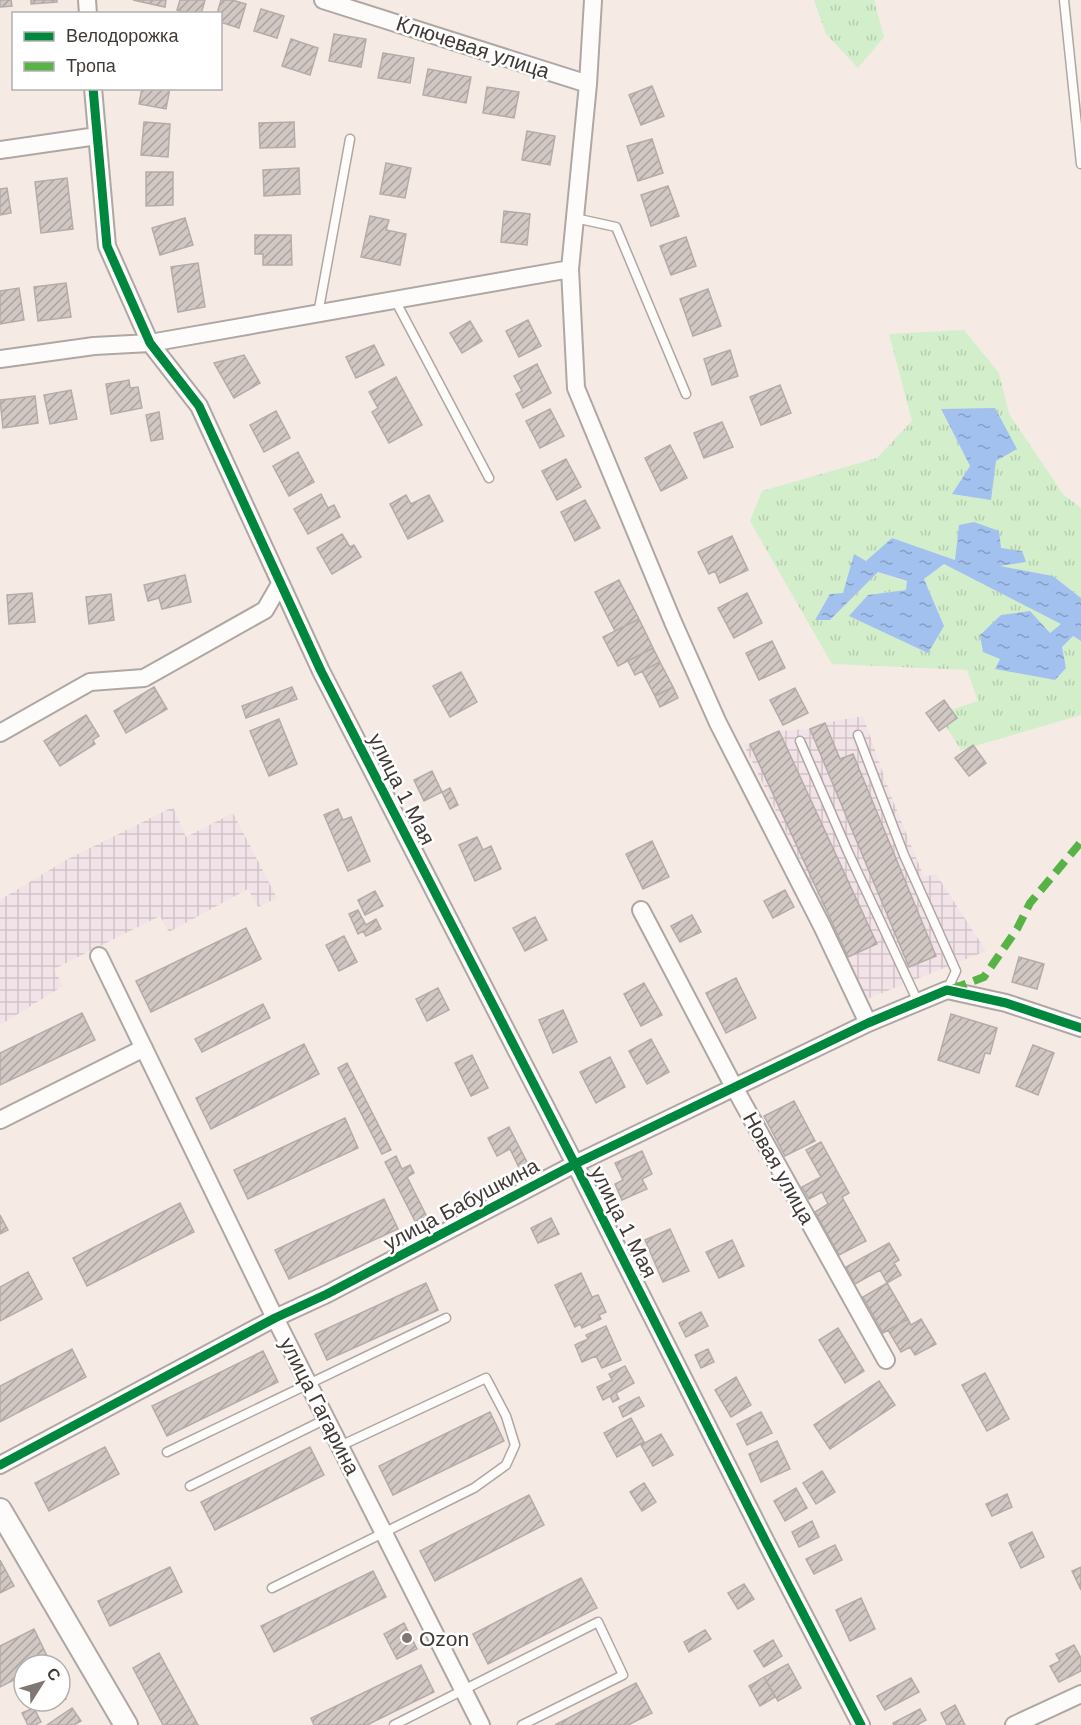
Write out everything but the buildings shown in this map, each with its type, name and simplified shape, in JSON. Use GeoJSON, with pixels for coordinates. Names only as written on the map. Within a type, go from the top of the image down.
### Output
{"type":"FeatureCollection","features":[{"type":"Feature","properties":{"kind":"street","name":"Ключевая улица"},"geometry":{"type":"LineString","coordinates":[[323,0],[588,84]]}},
{"type":"Feature","properties":{"kind":"street"},"geometry":{"type":"LineString","coordinates":[[593,0],[588,84],[570,269],[576,388],[673,622],[714,713],[822,926],[868,1023]]}},
{"type":"Feature","properties":{"kind":"street","name":"улица 1 Мая"},"geometry":{"type":"LineString","coordinates":[[93,90],[107,246],[150,343],[199,406],[321,671],[861,1725]]}},
{"type":"Feature","properties":{"kind":"street"},"geometry":{"type":"LineString","coordinates":[[0,150],[97,136]]}},
{"type":"Feature","properties":{"kind":"street"},"geometry":{"type":"LineString","coordinates":[[0,359],[94,345],[150,343],[570,269]]}},
{"type":"Feature","properties":{"kind":"street"},"geometry":{"type":"LineString","coordinates":[[0,733],[90,682],[144,678],[265,610],[280,584]]}},
{"type":"Feature","properties":{"kind":"street","name":"Новая улица"},"geometry":{"type":"LineString","coordinates":[[641,910],[734,1087],[885,1360]]}},
{"type":"Feature","properties":{"kind":"street","name":"улица Гагарина"},"geometry":{"type":"LineString","coordinates":[[99,956],[275,1318],[482,1725]]}},
{"type":"Feature","properties":{"kind":"street"},"geometry":{"type":"LineString","coordinates":[[947,990],[1006,1003],[1081,1028]]}},
{"type":"Feature","properties":{"kind":"street","name":"улица Бабушкина"},"geometry":{"type":"LineString","coordinates":[[0,1465],[275,1318],[327,1294],[575,1164],[868,1023],[947,990]]}},
{"type":"Feature","properties":{"kind":"street"},"geometry":{"type":"LineString","coordinates":[[0,1120],[144,1048]]}},
{"type":"Feature","properties":{"kind":"street"},"geometry":{"type":"LineString","coordinates":[[0,1510],[126,1725]]}},
{"type":"Feature","properties":{"kind":"street"},"geometry":{"type":"LineString","coordinates":[[1014,1725],[1081,1694]]}},
{"type":"Feature","properties":{"kind":"lane"},"geometry":{"type":"LineString","coordinates":[[1064,0],[1081,164]]}},
{"type":"Feature","properties":{"kind":"lane"},"geometry":{"type":"LineString","coordinates":[[318,314],[350,139]]}},
{"type":"Feature","properties":{"kind":"lane"},"geometry":{"type":"LineString","coordinates":[[575,218],[616,227],[686,394]]}},
{"type":"Feature","properties":{"kind":"lane"},"geometry":{"type":"LineString","coordinates":[[395,300],[489,478]]}},
{"type":"Feature","properties":{"kind":"lane"},"geometry":{"type":"LineString","coordinates":[[858,735],[904,855],[956,971],[947,990]]}},
{"type":"Feature","properties":{"kind":"lane"},"geometry":{"type":"LineString","coordinates":[[800,741],[848,852],[918,1002]]}},
{"type":"Feature","properties":{"kind":"lane"},"geometry":{"type":"LineString","coordinates":[[167,1452],[446,1318]]}},
{"type":"Feature","properties":{"kind":"lane"},"geometry":{"type":"LineString","coordinates":[[272,1588],[474,1488],[506,1465],[515,1445],[506,1416],[486,1378],[340,1446]]}},
{"type":"Feature","properties":{"kind":"lane"},"geometry":{"type":"LineString","coordinates":[[190,1486],[326,1419]]}},
{"type":"Feature","properties":{"kind":"lane"},"geometry":{"type":"LineString","coordinates":[[394,1725],[598,1622],[623,1675],[522,1725]]}},
{"type":"Feature","properties":{"kind":"shaded area"},"geometry":{"type":"Polygon","coordinates":[[[863,716],[891,796],[924,877],[936,874],[986,951],[867,999],[743,743],[750,744],[779,731],[810,729],[825,723],[863,716]]]}},
{"type":"Feature","properties":{"kind":"shaded area"},"geometry":{"type":"Polygon","coordinates":[[[173,807],[186,837],[233,813],[277,898],[258,907],[248,889],[169,932],[160,916],[54,969],[63,986],[0,1025],[0,900],[66,860],[173,807]]]}},
{"type":"Feature","properties":{"kind":"green space"},"geometry":{"type":"Polygon","coordinates":[[[814,0],[874,0],[884,37],[858,68],[826,34],[814,0]]]}},
{"type":"Feature","properties":{"kind":"green space"},"geometry":{"type":"Polygon","coordinates":[[[964,330],[999,373],[1009,414],[1063,494],[1081,508],[1081,598],[1053,576],[997,566],[1026,561],[955,560],[892,538],[843,593],[815,620],[830,620],[878,572],[907,582],[906,590],[868,595],[944,626],[924,579],[944,564],[1062,624],[1050,633],[1000,659],[996,669],[1066,668],[1062,647],[1073,636],[1081,641],[1081,715],[961,750],[938,714],[978,701],[967,670],[832,664],[750,521],[762,491],[877,458],[912,421],[889,334],[964,330]],[[941,410],[970,466],[952,494],[1017,448],[941,410]]]}},
{"type":"Feature","properties":{"kind":"water"},"geometry":{"type":"Polygon","coordinates":[[[995,408],[1017,449],[996,461],[991,500],[952,494],[970,466],[941,409],[995,408]]]}},
{"type":"Feature","properties":{"kind":"water"},"geometry":{"type":"Polygon","coordinates":[[[974,522],[999,531],[1001,548],[1022,551],[1026,562],[1000,566],[1053,576],[1081,598],[1081,641],[1073,636],[1062,647],[1066,668],[1055,680],[995,669],[1000,659],[983,652],[980,635],[1001,615],[1030,611],[1050,633],[1061,624],[944,564],[924,579],[944,626],[928,653],[849,616],[868,595],[906,590],[907,581],[878,572],[830,620],[815,620],[830,594],[843,593],[854,554],[866,561],[892,538],[955,560],[959,525],[974,522]]]}},
{"type":"Feature","properties":{"kind":"marked path"},"geometry":{"type":"LineString","coordinates":[[952,989],[984,977],[1017,929],[1030,903],[1081,842]]}},
{"type":"Feature","properties":{"kind":"cycle path"},"geometry":{"type":"LineString","coordinates":[[93,90],[107,246],[150,343],[199,406],[321,671],[861,1725]]}},
{"type":"Feature","properties":{"kind":"cycle path"},"geometry":{"type":"LineString","coordinates":[[0,1465],[275,1318],[327,1294],[575,1164],[868,1023],[947,990],[1006,1003],[1081,1028]]}},
{"type":"Feature","properties":{"kind":"place","name":"Ozon"},"geometry":{"type":"Point","coordinates":[407,1638]}}]}
